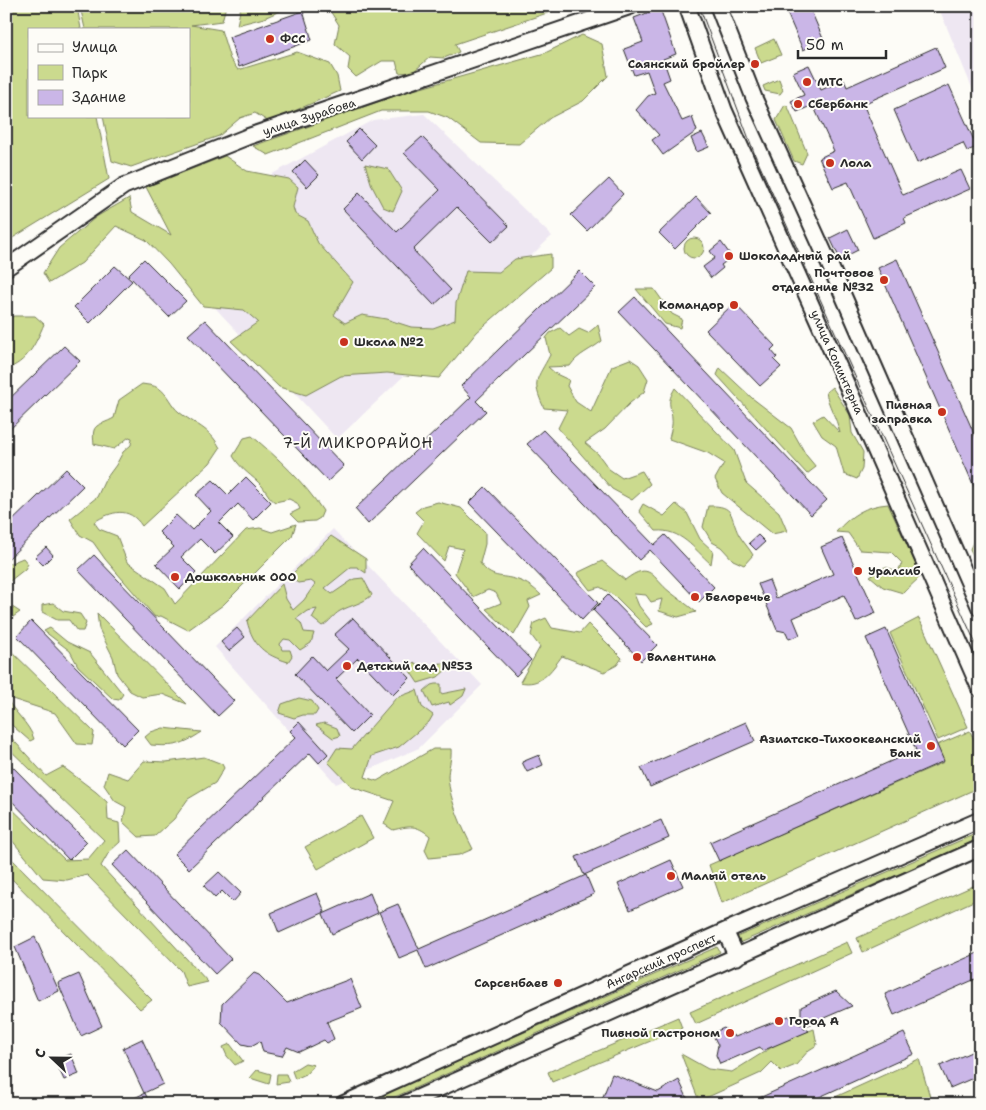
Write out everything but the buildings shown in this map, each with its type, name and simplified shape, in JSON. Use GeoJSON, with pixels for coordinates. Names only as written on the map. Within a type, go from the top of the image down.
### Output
{"type":"FeatureCollection","features":[{"type":"Feature","properties":{"kind":"street","name":"улица Зурабова"},"geometry":{"type":"LineString","coordinates":[[6,268],[124,186],[248,137],[632,6]]}},
{"type":"Feature","properties":{"kind":"street","name":"улица Коминтерна"},"geometry":{"type":"LineString","coordinates":[[687,6],[724,110],[854,399],[980,689]]}},
{"type":"Feature","properties":{"kind":"street"},"geometry":{"type":"LineString","coordinates":[[718,6],[754,98],[836,279],[980,608]]}},
{"type":"Feature","properties":{"kind":"street","name":"Ангарский проспект"},"geometry":{"type":"LineString","coordinates":[[343,1104],[725,931],[980,820]]}},
{"type":"Feature","properties":{"kind":"street"},"geometry":{"type":"LineString","coordinates":[[404,1104],[737,958],[980,848]]}},
{"type":"Feature","properties":{"kind":"street"},"geometry":{"type":"LineString","coordinates":[[725,931],[737,958]]}},
{"type":"Feature","properties":{"kind":"shaded area"},"geometry":{"type":"Polygon","coordinates":[[[938,6],[980,6],[980,107],[938,6]]]}},
{"type":"Feature","properties":{"kind":"shaded area","name":"Школа №2"},"geometry":{"type":"Polygon","coordinates":[[[424,114],[552,236],[337,439],[168,257],[222,201],[373,120],[424,114]]]}},
{"type":"Feature","properties":{"kind":"shaded area","name":"Детский сад №53"},"geometry":{"type":"Polygon","coordinates":[[[333,529],[482,685],[419,748],[336,784],[215,647],[333,529]]]}},
{"type":"Feature","properties":{"kind":"green space"},"geometry":{"type":"Polygon","coordinates":[[[6,6],[77,6],[81,28],[28,28],[28,118],[97,118],[109,179],[6,242],[6,6]]]}},
{"type":"Feature","properties":{"kind":"green space"},"geometry":{"type":"Polygon","coordinates":[[[80,6],[226,6],[222,21],[191,25],[221,30],[230,59],[238,70],[297,52],[330,64],[337,76],[340,91],[269,122],[255,113],[240,118],[219,136],[131,167],[112,161],[103,118],[190,118],[190,28],[85,28],[80,6]]]}},
{"type":"Feature","properties":{"kind":"green space"},"geometry":{"type":"Polygon","coordinates":[[[241,6],[278,6],[280,11],[264,18],[237,25],[241,6]]]}},
{"type":"Feature","properties":{"kind":"green space"},"geometry":{"type":"Polygon","coordinates":[[[327,6],[568,6],[455,44],[459,52],[444,58],[430,57],[413,72],[399,73],[396,61],[382,61],[356,77],[348,69],[350,57],[335,44],[339,25],[327,6]]]}},
{"type":"Feature","properties":{"kind":"green space"},"geometry":{"type":"Polygon","coordinates":[[[582,35],[602,44],[608,76],[583,101],[550,118],[519,144],[481,143],[448,118],[429,111],[381,111],[268,155],[253,146],[403,93],[545,53],[582,35]]]}},
{"type":"Feature","properties":{"kind":"green space"},"geometry":{"type":"Polygon","coordinates":[[[774,39],[781,55],[761,63],[755,48],[774,39]]]}},
{"type":"Feature","properties":{"kind":"green space"},"geometry":{"type":"Polygon","coordinates":[[[779,79],[783,90],[780,94],[765,91],[763,86],[779,79]]]}},
{"type":"Feature","properties":{"kind":"green space"},"geometry":{"type":"Polygon","coordinates":[[[785,105],[788,107],[807,153],[802,164],[794,161],[776,120],[785,105]]]}},
{"type":"Feature","properties":{"kind":"green space"},"geometry":{"type":"Polygon","coordinates":[[[225,156],[247,171],[289,179],[298,187],[293,207],[295,214],[308,221],[318,243],[353,282],[334,315],[345,323],[362,315],[386,319],[411,327],[433,328],[455,320],[456,303],[466,271],[499,272],[515,259],[551,254],[551,268],[477,332],[439,378],[387,373],[341,376],[306,395],[279,387],[231,341],[258,322],[244,310],[203,306],[169,264],[146,240],[116,226],[82,263],[49,283],[43,273],[59,248],[96,217],[129,198],[132,212],[171,235],[146,187],[225,156]]]}},
{"type":"Feature","properties":{"kind":"green space"},"geometry":{"type":"Polygon","coordinates":[[[365,164],[388,169],[402,191],[393,211],[383,207],[372,186],[365,164]]]}},
{"type":"Feature","properties":{"kind":"green space"},"geometry":{"type":"Polygon","coordinates":[[[694,238],[701,241],[704,248],[701,255],[694,258],[687,255],[684,248],[687,241],[694,238]]]}},
{"type":"Feature","properties":{"kind":"green space"},"geometry":{"type":"Polygon","coordinates":[[[636,289],[654,289],[672,314],[682,319],[680,328],[665,324],[636,289]]]}},
{"type":"Feature","properties":{"kind":"green space"},"geometry":{"type":"Polygon","coordinates":[[[14,316],[35,316],[44,324],[34,345],[25,357],[20,362],[6,369],[6,319],[14,316]]]}},
{"type":"Feature","properties":{"kind":"green space"},"geometry":{"type":"Polygon","coordinates":[[[598,325],[602,341],[581,355],[570,366],[548,367],[556,374],[569,380],[567,386],[576,402],[591,412],[612,366],[630,359],[639,365],[648,379],[644,392],[630,403],[605,429],[585,443],[598,454],[609,469],[622,478],[642,471],[650,484],[632,500],[612,489],[558,428],[567,410],[544,408],[537,386],[539,375],[550,355],[546,338],[550,333],[560,328],[569,336],[579,329],[588,333],[598,325]]]}},
{"type":"Feature","properties":{"kind":"green space"},"geometry":{"type":"Polygon","coordinates":[[[720,368],[752,398],[791,428],[806,455],[816,467],[807,474],[717,375],[720,368]]]}},
{"type":"Feature","properties":{"kind":"green space"},"geometry":{"type":"Polygon","coordinates":[[[142,384],[155,386],[161,390],[176,409],[211,435],[220,448],[210,463],[142,526],[132,515],[120,512],[107,515],[94,522],[99,529],[117,536],[127,562],[165,588],[175,604],[246,530],[260,528],[272,532],[296,524],[292,536],[223,605],[188,630],[161,616],[155,617],[105,559],[93,542],[80,535],[70,519],[97,497],[105,480],[123,452],[131,445],[132,438],[129,437],[114,449],[94,444],[95,428],[114,418],[119,400],[142,384]]]}},
{"type":"Feature","properties":{"kind":"green space"},"geometry":{"type":"Polygon","coordinates":[[[832,387],[850,415],[852,433],[863,452],[862,469],[857,479],[844,474],[836,446],[822,436],[813,421],[823,415],[840,433],[826,392],[832,387]]]}},
{"type":"Feature","properties":{"kind":"green space"},"geometry":{"type":"Polygon","coordinates":[[[675,388],[734,450],[746,483],[779,512],[787,531],[772,534],[722,493],[715,479],[724,463],[708,453],[669,439],[672,426],[670,401],[675,388]]]}},
{"type":"Feature","properties":{"kind":"green space"},"geometry":{"type":"Polygon","coordinates":[[[252,436],[308,490],[323,511],[320,518],[315,521],[298,522],[290,514],[300,509],[297,503],[289,499],[275,502],[262,486],[240,465],[233,456],[244,438],[252,436]]]}},
{"type":"Feature","properties":{"kind":"green space"},"geometry":{"type":"Polygon","coordinates":[[[438,502],[461,508],[485,532],[485,544],[480,563],[488,572],[497,576],[518,580],[541,595],[528,601],[530,607],[514,635],[486,609],[501,603],[496,593],[488,590],[473,597],[455,573],[463,549],[449,546],[444,561],[417,533],[424,521],[415,512],[423,506],[438,502]]]}},
{"type":"Feature","properties":{"kind":"green space"},"geometry":{"type":"Polygon","coordinates":[[[643,504],[664,516],[676,504],[687,513],[700,539],[713,551],[711,564],[680,536],[665,531],[656,531],[639,511],[643,504]]]}},
{"type":"Feature","properties":{"kind":"green space"},"geometry":{"type":"Polygon","coordinates":[[[888,504],[921,576],[903,593],[883,587],[870,576],[885,567],[898,571],[902,563],[891,552],[860,550],[848,533],[836,532],[859,512],[888,504]]]}},
{"type":"Feature","properties":{"kind":"green space"},"geometry":{"type":"Polygon","coordinates":[[[708,506],[723,507],[730,513],[739,535],[753,555],[744,565],[733,560],[721,547],[712,542],[703,527],[708,506]]]}},
{"type":"Feature","properties":{"kind":"green space"},"geometry":{"type":"Polygon","coordinates":[[[331,536],[366,559],[366,573],[357,567],[351,567],[325,588],[332,594],[354,579],[363,578],[372,595],[335,614],[322,626],[312,618],[317,609],[307,611],[296,619],[301,623],[304,632],[314,633],[311,643],[300,650],[290,640],[284,639],[280,644],[282,650],[290,650],[292,656],[288,662],[267,653],[253,637],[247,621],[282,584],[286,599],[293,610],[304,600],[315,584],[311,581],[298,583],[289,577],[331,536]]]}},
{"type":"Feature","properties":{"kind":"green space"},"geometry":{"type":"Polygon","coordinates":[[[980,538],[980,552],[973,555],[970,549],[974,540],[980,538]]]}},
{"type":"Feature","properties":{"kind":"green space"},"geometry":{"type":"Polygon","coordinates":[[[23,558],[28,564],[25,569],[6,584],[6,565],[23,558]]]}},
{"type":"Feature","properties":{"kind":"green space"},"geometry":{"type":"Polygon","coordinates":[[[602,561],[625,580],[640,571],[650,573],[670,592],[696,612],[678,617],[659,611],[662,599],[651,602],[646,595],[634,594],[639,606],[653,624],[646,627],[616,597],[600,587],[590,590],[577,573],[602,561]]]}},
{"type":"Feature","properties":{"kind":"green space"},"geometry":{"type":"Polygon","coordinates":[[[6,603],[20,612],[6,622],[6,603]]]}},
{"type":"Feature","properties":{"kind":"green space"},"geometry":{"type":"Polygon","coordinates":[[[53,603],[63,611],[80,614],[86,623],[83,631],[77,631],[69,620],[57,620],[42,612],[42,605],[53,603]]]}},
{"type":"Feature","properties":{"kind":"green space"},"geometry":{"type":"Polygon","coordinates":[[[97,613],[187,704],[162,694],[142,697],[130,691],[117,674],[113,657],[99,629],[97,613]]]}},
{"type":"Feature","properties":{"kind":"green space"},"geometry":{"type":"Polygon","coordinates":[[[546,618],[552,628],[580,633],[588,624],[622,658],[617,665],[604,672],[562,656],[540,680],[527,683],[520,682],[540,647],[531,635],[534,623],[546,618]]]}},
{"type":"Feature","properties":{"kind":"green space"},"geometry":{"type":"Polygon","coordinates":[[[919,618],[968,727],[938,740],[890,633],[919,618]]]}},
{"type":"Feature","properties":{"kind":"green space"},"geometry":{"type":"Polygon","coordinates":[[[50,628],[67,642],[90,653],[123,694],[119,700],[113,699],[78,666],[70,651],[44,631],[50,628]]]}},
{"type":"Feature","properties":{"kind":"green space"},"geometry":{"type":"Polygon","coordinates":[[[6,646],[94,732],[92,745],[77,744],[55,713],[6,697],[6,646]]]}},
{"type":"Feature","properties":{"kind":"green space"},"geometry":{"type":"Polygon","coordinates":[[[414,662],[423,669],[441,663],[446,664],[447,669],[438,677],[418,683],[408,668],[414,662]]]}},
{"type":"Feature","properties":{"kind":"green space"},"geometry":{"type":"Polygon","coordinates":[[[435,684],[441,684],[441,694],[466,689],[463,696],[450,705],[449,702],[432,707],[424,691],[435,684]]]}},
{"type":"Feature","properties":{"kind":"green space"},"geometry":{"type":"Polygon","coordinates":[[[417,690],[422,707],[433,715],[429,722],[399,747],[372,756],[365,777],[377,781],[433,749],[451,749],[448,777],[451,796],[473,849],[459,855],[429,858],[425,850],[430,836],[425,832],[412,827],[393,830],[384,824],[394,801],[352,787],[328,762],[337,748],[352,749],[396,698],[417,690]]]}},
{"type":"Feature","properties":{"kind":"green space"},"geometry":{"type":"Polygon","coordinates":[[[6,697],[29,728],[34,739],[30,741],[6,720],[6,697]]]}},
{"type":"Feature","properties":{"kind":"green space"},"geometry":{"type":"Polygon","coordinates":[[[299,698],[312,701],[318,710],[315,715],[303,715],[294,718],[279,713],[282,704],[299,698]]]}},
{"type":"Feature","properties":{"kind":"green space"},"geometry":{"type":"Polygon","coordinates":[[[324,723],[337,728],[340,736],[333,738],[316,725],[324,723]]]}},
{"type":"Feature","properties":{"kind":"green space"},"geometry":{"type":"Polygon","coordinates":[[[163,728],[202,732],[178,744],[166,746],[151,745],[145,737],[151,732],[163,728]]]}},
{"type":"Feature","properties":{"kind":"green space"},"geometry":{"type":"Polygon","coordinates":[[[970,731],[980,753],[980,787],[722,903],[709,865],[944,762],[937,745],[970,731]]]}},
{"type":"Feature","properties":{"kind":"green space"},"geometry":{"type":"Polygon","coordinates":[[[6,732],[46,776],[63,767],[107,802],[108,820],[119,823],[120,842],[109,852],[101,866],[208,982],[187,987],[181,971],[87,875],[67,880],[43,878],[6,833],[6,803],[65,860],[88,859],[104,840],[6,746],[6,732]]]}},
{"type":"Feature","properties":{"kind":"green space"},"geometry":{"type":"Polygon","coordinates":[[[204,757],[222,764],[224,768],[215,783],[188,799],[174,819],[155,836],[139,837],[123,822],[126,807],[115,801],[104,785],[108,772],[128,779],[144,761],[166,762],[204,757]]]}},
{"type":"Feature","properties":{"kind":"green space"},"geometry":{"type":"Polygon","coordinates":[[[361,816],[373,838],[318,869],[305,847],[361,816]]]}},
{"type":"Feature","properties":{"kind":"green space"},"geometry":{"type":"Polygon","coordinates":[[[980,832],[980,839],[739,943],[737,937],[980,832]]]}},
{"type":"Feature","properties":{"kind":"green space"},"geometry":{"type":"Polygon","coordinates":[[[6,853],[152,1000],[140,1009],[6,873],[6,853]]]}},
{"type":"Feature","properties":{"kind":"green space"},"geometry":{"type":"Polygon","coordinates":[[[980,883],[980,898],[863,952],[857,938],[980,883]]]}},
{"type":"Feature","properties":{"kind":"green space"},"geometry":{"type":"Polygon","coordinates":[[[847,942],[852,953],[696,1024],[690,1012],[847,942]]]}},
{"type":"Feature","properties":{"kind":"green space"},"geometry":{"type":"Polygon","coordinates":[[[717,947],[720,952],[379,1104],[362,1104],[717,947]]]}},
{"type":"Feature","properties":{"kind":"green space"},"geometry":{"type":"Polygon","coordinates":[[[678,1017],[682,1028],[552,1082],[548,1072],[678,1017]]]}},
{"type":"Feature","properties":{"kind":"green space"},"geometry":{"type":"Polygon","coordinates":[[[814,1029],[817,1045],[809,1050],[796,1065],[781,1071],[772,1062],[761,1073],[699,1101],[681,1054],[708,1069],[732,1072],[780,1042],[814,1029]]]}},
{"type":"Feature","properties":{"kind":"green space"},"geometry":{"type":"Polygon","coordinates":[[[230,1044],[243,1061],[235,1065],[227,1056],[223,1047],[230,1044]]]}},
{"type":"Feature","properties":{"kind":"green space"},"geometry":{"type":"Polygon","coordinates":[[[919,1059],[932,1104],[820,1104],[919,1059]]]}},
{"type":"Feature","properties":{"kind":"green space"},"geometry":{"type":"Polygon","coordinates":[[[305,1063],[314,1065],[306,1074],[295,1079],[292,1071],[305,1063]]]}},
{"type":"Feature","properties":{"kind":"green space"},"geometry":{"type":"Polygon","coordinates":[[[257,1070],[271,1074],[269,1084],[250,1078],[257,1070]]]}},
{"type":"Feature","properties":{"kind":"green space"},"geometry":{"type":"Polygon","coordinates":[[[277,1074],[286,1074],[289,1082],[276,1084],[277,1074]]]}},
{"type":"Feature","properties":{"kind":"tram line"},"geometry":{"type":"LineString","coordinates":[[699,6],[755,155],[980,653]]}},
{"type":"Feature","properties":{"kind":"place","name":"ФСС"},"geometry":{"type":"Point","coordinates":[270,39]}},
{"type":"Feature","properties":{"kind":"place","name":"Саянский бройлер"},"geometry":{"type":"Point","coordinates":[755,64]}},
{"type":"Feature","properties":{"kind":"place","name":"МТС"},"geometry":{"type":"Point","coordinates":[807,82]}},
{"type":"Feature","properties":{"kind":"place","name":"Сбербанк"},"geometry":{"type":"Point","coordinates":[798,104]}},
{"type":"Feature","properties":{"kind":"place","name":"Лола"},"geometry":{"type":"Point","coordinates":[830,163]}},
{"type":"Feature","properties":{"kind":"place","name":"Шоколадный рай"},"geometry":{"type":"Point","coordinates":[729,256]}},
{"type":"Feature","properties":{"kind":"place","name":"Почтовое отделение №32"},"geometry":{"type":"Point","coordinates":[884,280]}},
{"type":"Feature","properties":{"kind":"place","name":"Командор"},"geometry":{"type":"Point","coordinates":[734,305]}},
{"type":"Feature","properties":{"kind":"place","name":"Школа №2"},"geometry":{"type":"Point","coordinates":[344,342]}},
{"type":"Feature","properties":{"kind":"place","name":"Пивная заправка"},"geometry":{"type":"Point","coordinates":[942,412]}},
{"type":"Feature","properties":{"kind":"place","name":"Уралсиб"},"geometry":{"type":"Point","coordinates":[858,571]}},
{"type":"Feature","properties":{"kind":"place","name":"Дошкольник ООО"},"geometry":{"type":"Point","coordinates":[175,577]}},
{"type":"Feature","properties":{"kind":"place","name":"Белоречье"},"geometry":{"type":"Point","coordinates":[695,597]}},
{"type":"Feature","properties":{"kind":"place","name":"Валентина"},"geometry":{"type":"Point","coordinates":[637,657]}},
{"type":"Feature","properties":{"kind":"place","name":"Детский сад №53"},"geometry":{"type":"Point","coordinates":[347,666]}},
{"type":"Feature","properties":{"kind":"place","name":"Азиатско-Тихоокеанский Банк"},"geometry":{"type":"Point","coordinates":[931,746]}},
{"type":"Feature","properties":{"kind":"place","name":"Малый отель"},"geometry":{"type":"Point","coordinates":[671,876]}},
{"type":"Feature","properties":{"kind":"place","name":"Сарсенбаев"},"geometry":{"type":"Point","coordinates":[558,983]}},
{"type":"Feature","properties":{"kind":"place","name":"Город А"},"geometry":{"type":"Point","coordinates":[779,1021]}},
{"type":"Feature","properties":{"kind":"place","name":"Пивной гастроном"},"geometry":{"type":"Point","coordinates":[730,1033]}},
{"type":"Feature","properties":{"kind":"district","name":"7-Й МИКРОРАЙОН"},"geometry":{"type":"Point","coordinates":[358,443]}}]}
